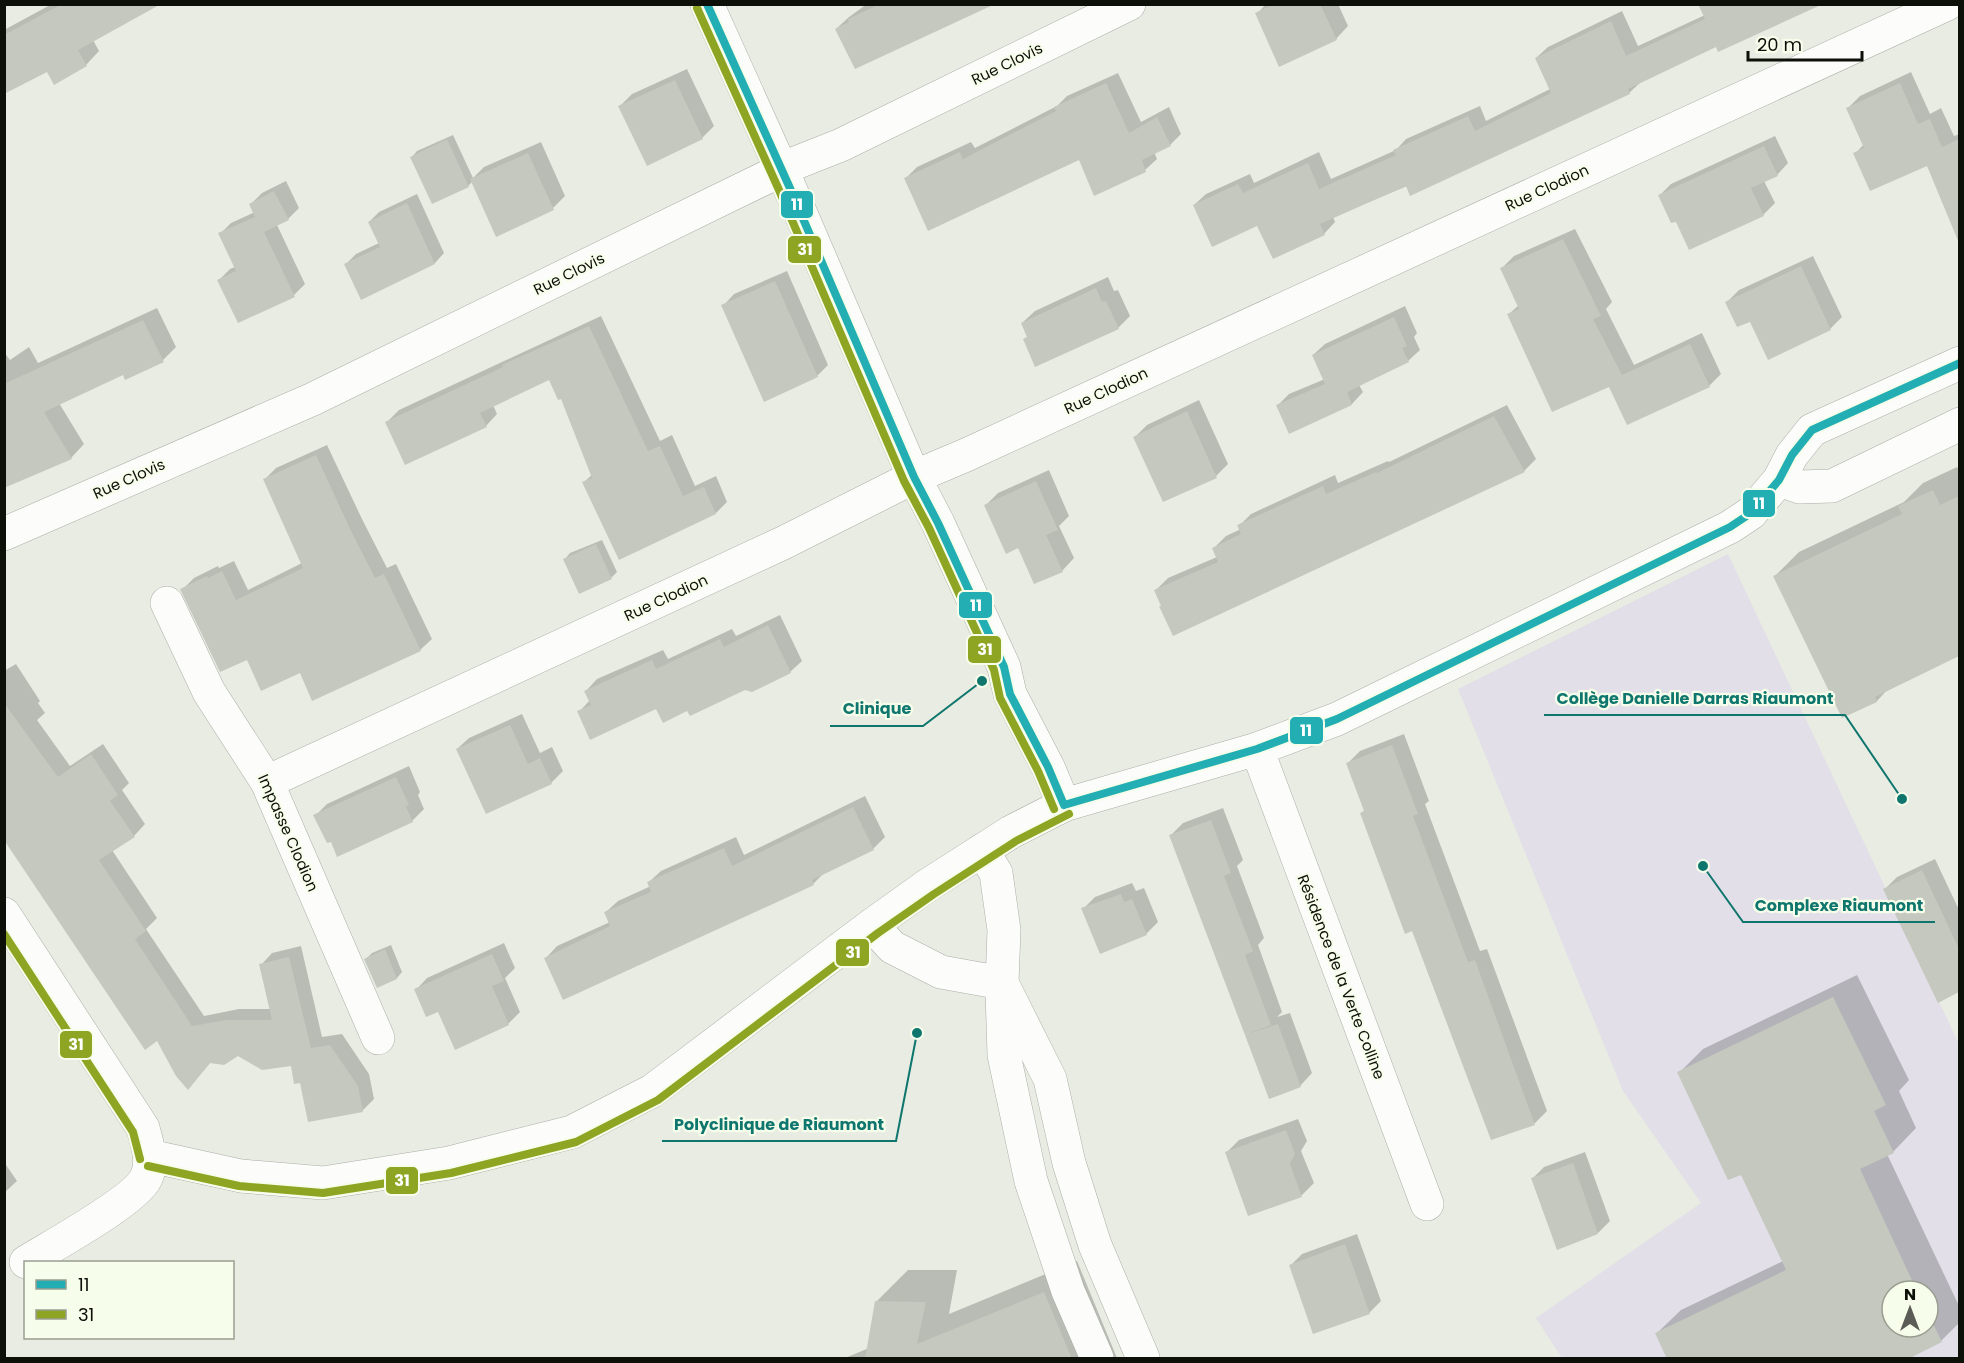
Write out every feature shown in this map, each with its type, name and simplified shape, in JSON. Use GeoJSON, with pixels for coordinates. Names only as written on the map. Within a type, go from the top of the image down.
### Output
{"type":"FeatureCollection","features":[{"type":"Feature","properties":{"kind":"street"},"geometry":{"type":"LineString","coordinates":[[707,4],[914,477],[938,523],[1004,667],[1010,694],[1048,767],[1064,805]]}},
{"type":"Feature","properties":{"kind":"street","name":"Rue Clovis"},"geometry":{"type":"LineString","coordinates":[[4,534],[313,399],[798,162],[841,145],[1129,4]]}},
{"type":"Feature","properties":{"kind":"street","name":"Rue Clodion"},"geometry":{"type":"LineString","coordinates":[[267,782],[783,543],[914,477],[1947,4]]}},
{"type":"Feature","properties":{"kind":"street"},"geometry":{"type":"LineString","coordinates":[[150,1156],[241,1176],[323,1183],[449,1162],[572,1132],[652,1091],[872,925],[928,885],[1011,832],[1064,805],[1257,749],[1337,719],[1730,527],[1751,513],[1779,480],[1791,455],[1812,430],[1959,363]]}},
{"type":"Feature","properties":{"kind":"street"},"geometry":{"type":"LineString","coordinates":[[1779,480],[1800,487],[1832,486],[1959,424]]}},
{"type":"Feature","properties":{"kind":"street","name":"Impasse Clodion"},"geometry":{"type":"LineString","coordinates":[[167,603],[209,692],[267,782],[378,1038]]}},
{"type":"Feature","properties":{"kind":"street","name":"Résidence de la Verte Colline"},"geometry":{"type":"LineString","coordinates":[[1257,749],[1426,1204]]}},
{"type":"Feature","properties":{"kind":"street"},"geometry":{"type":"LineString","coordinates":[[982,850],[996,873],[1004,930],[1002,983],[1004,1055],[1025,1156],[1031,1181],[1068,1291],[1097,1359]]}},
{"type":"Feature","properties":{"kind":"street"},"geometry":{"type":"LineString","coordinates":[[4,914],[143,1128],[150,1156],[146,1178],[127,1199],[29,1261]]}},
{"type":"Feature","properties":{"kind":"street"},"geometry":{"type":"LineString","coordinates":[[872,925],[892,947],[941,972],[1002,983]]}},
{"type":"Feature","properties":{"kind":"street"},"geometry":{"type":"LineString","coordinates":[[1002,983],[1050,1079],[1069,1163],[1095,1245],[1143,1359]]}},
{"type":"Feature","properties":{"kind":"street"},"geometry":{"type":"LineString","coordinates":[[4,1276],[24,1264]]}},
{"type":"Feature","properties":{"kind":"shaded area"},"geometry":{"type":"Polygon","coordinates":[[[1728,554],[1959,1044],[1959,1358],[1562,1358],[1536,1318],[1701,1203],[1623,1091],[1458,689],[1728,554]]]}},
{"type":"Feature","properties":{"kind":"building"},"geometry":{"type":"Polygon","coordinates":[[[62,4],[161,4],[78,50],[87,66],[54,85],[47,72],[4,94],[4,35],[62,4]]]}},
{"type":"Feature","properties":{"kind":"building"},"geometry":{"type":"Polygon","coordinates":[[[880,4],[995,4],[855,69],[835,29],[849,22],[848,19],[880,4]]]}},
{"type":"Feature","properties":{"kind":"building"},"geometry":{"type":"Polygon","coordinates":[[[1274,4],[1320,4],[1337,40],[1279,67],[1255,13],[1274,4]]]}},
{"type":"Feature","properties":{"kind":"building"},"geometry":{"type":"Polygon","coordinates":[[[1698,4],[1823,4],[1718,52],[1716,47],[1628,89],[1630,94],[1410,196],[1406,186],[1320,224],[1325,235],[1273,259],[1257,226],[1212,247],[1193,205],[1238,184],[1243,193],[1308,163],[1319,189],[1396,155],[1393,150],[1468,116],[1475,131],[1551,93],[1535,58],[1611,21],[1626,56],[1705,19],[1698,4]]]}},
{"type":"Feature","properties":{"kind":"building"},"geometry":{"type":"Polygon","coordinates":[[[675,80],[703,139],[647,166],[618,106],[675,80]]]}},
{"type":"Feature","properties":{"kind":"building"},"geometry":{"type":"Polygon","coordinates":[[[1106,83],[1129,133],[1157,117],[1171,146],[1142,160],[1146,172],[1094,196],[1079,160],[928,231],[904,178],[960,152],[963,159],[1056,111],[1054,107],[1106,83]]]}},
{"type":"Feature","properties":{"kind":"building"},"geometry":{"type":"Polygon","coordinates":[[[1900,83],[1918,124],[1930,119],[1942,147],[1959,139],[1959,243],[1927,166],[1870,191],[1853,153],[1864,148],[1846,108],[1900,83]]]}},
{"type":"Feature","properties":{"kind":"building"},"geometry":{"type":"Polygon","coordinates":[[[447,139],[469,187],[432,204],[410,157],[447,139]]]}},
{"type":"Feature","properties":{"kind":"building"},"geometry":{"type":"Polygon","coordinates":[[[1764,146],[1778,176],[1751,188],[1764,216],[1689,250],[1676,222],[1671,223],[1658,195],[1764,146]]]}},
{"type":"Feature","properties":{"kind":"building"},"geometry":{"type":"Polygon","coordinates":[[[528,153],[554,210],[496,237],[470,179],[528,153]]]}},
{"type":"Feature","properties":{"kind":"building"},"geometry":{"type":"Polygon","coordinates":[[[274,191],[289,220],[264,232],[295,297],[238,323],[217,280],[236,271],[218,233],[255,217],[249,204],[274,191]]]}},
{"type":"Feature","properties":{"kind":"building"},"geometry":{"type":"Polygon","coordinates":[[[407,203],[435,264],[361,300],[344,264],[380,247],[368,222],[407,203]]]}},
{"type":"Feature","properties":{"kind":"building"},"geometry":{"type":"Polygon","coordinates":[[[1563,239],[1601,316],[1593,319],[1622,375],[1690,344],[1710,387],[1627,425],[1609,387],[1552,412],[1507,314],[1519,309],[1500,268],[1563,239]]]}},
{"type":"Feature","properties":{"kind":"building"},"geometry":{"type":"Polygon","coordinates":[[[1801,266],[1831,330],[1768,360],[1750,322],[1737,327],[1725,302],[1801,266]]]}},
{"type":"Feature","properties":{"kind":"building"},"geometry":{"type":"Polygon","coordinates":[[[775,281],[818,377],[764,402],[721,305],[775,281]]]}},
{"type":"Feature","properties":{"kind":"building"},"geometry":{"type":"Polygon","coordinates":[[[1096,288],[1102,302],[1106,301],[1119,329],[1035,367],[1023,339],[1027,337],[1021,323],[1096,288]]]}},
{"type":"Feature","properties":{"kind":"building"},"geometry":{"type":"Polygon","coordinates":[[[1394,317],[1407,346],[1402,348],[1409,362],[1347,392],[1352,405],[1289,434],[1276,405],[1325,384],[1312,355],[1394,317]]]}},
{"type":"Feature","properties":{"kind":"building"},"geometry":{"type":"Polygon","coordinates":[[[143,320],[164,362],[125,380],[123,375],[44,412],[72,459],[4,488],[4,384],[143,320]]]}},
{"type":"Feature","properties":{"kind":"building"},"geometry":{"type":"Polygon","coordinates":[[[589,326],[648,451],[660,446],[683,496],[704,487],[716,514],[619,560],[582,482],[592,478],[561,399],[558,400],[549,380],[480,413],[487,427],[405,465],[385,422],[589,326]]]}},
{"type":"Feature","properties":{"kind":"building"},"geometry":{"type":"Polygon","coordinates":[[[1187,411],[1217,478],[1163,502],[1133,437],[1187,411]]]}},
{"type":"Feature","properties":{"kind":"building"},"geometry":{"type":"Polygon","coordinates":[[[1494,416],[1525,472],[1173,636],[1154,590],[1218,562],[1212,548],[1241,534],[1237,525],[1323,486],[1326,494],[1377,473],[1494,416]]]}},
{"type":"Feature","properties":{"kind":"building"},"geometry":{"type":"Polygon","coordinates":[[[316,455],[375,578],[384,574],[421,651],[312,701],[300,673],[261,691],[247,660],[220,672],[180,589],[222,571],[236,600],[303,568],[263,479],[316,455]]]}},
{"type":"Feature","properties":{"kind":"building"},"geometry":{"type":"Polygon","coordinates":[[[1036,481],[1058,530],[1046,535],[1063,572],[1034,584],[1018,548],[1006,554],[984,505],[1036,481]]]}},
{"type":"Feature","properties":{"kind":"building"},"geometry":{"type":"Polygon","coordinates":[[[1933,490],[1940,505],[1959,496],[1959,656],[1875,697],[1877,702],[1842,718],[1773,576],[1902,514],[1898,506],[1933,490]]]}},
{"type":"Feature","properties":{"kind":"building"},"geometry":{"type":"Polygon","coordinates":[[[596,544],[612,579],[579,594],[563,559],[596,544]]]}},
{"type":"Feature","properties":{"kind":"building"},"geometry":{"type":"Polygon","coordinates":[[[768,625],[791,673],[752,692],[745,690],[690,716],[687,711],[663,723],[656,709],[590,740],[577,711],[591,705],[584,691],[652,660],[656,669],[720,639],[724,647],[768,625]]]}},
{"type":"Feature","properties":{"kind":"building"},"geometry":{"type":"Polygon","coordinates":[[[4,703],[58,777],[91,754],[118,795],[110,801],[135,837],[99,860],[146,931],[135,939],[192,1026],[227,1020],[272,1020],[259,964],[289,957],[311,1048],[330,1045],[358,1086],[363,1112],[308,1122],[300,1083],[294,1084],[291,1066],[262,1070],[238,1056],[224,1065],[210,1063],[188,1090],[176,1076],[157,1041],[145,1050],[4,840],[4,703]]]}},
{"type":"Feature","properties":{"kind":"building"},"geometry":{"type":"Polygon","coordinates":[[[510,725],[528,764],[540,758],[552,784],[486,814],[456,749],[510,725]]]}},
{"type":"Feature","properties":{"kind":"building"},"geometry":{"type":"Polygon","coordinates":[[[1392,745],[1418,814],[1413,816],[1468,962],[1475,960],[1535,1125],[1491,1140],[1412,931],[1405,934],[1360,813],[1364,811],[1346,763],[1392,745]]]}},
{"type":"Feature","properties":{"kind":"building"},"geometry":{"type":"Polygon","coordinates":[[[396,777],[409,805],[406,807],[413,822],[337,857],[331,842],[327,843],[313,815],[396,777]]]}},
{"type":"Feature","properties":{"kind":"building"},"geometry":{"type":"Polygon","coordinates":[[[853,807],[874,850],[812,880],[814,885],[563,1000],[544,958],[610,926],[604,912],[651,892],[647,882],[724,848],[732,866],[853,807]]]}},
{"type":"Feature","properties":{"kind":"building"},"geometry":{"type":"Polygon","coordinates":[[[1211,820],[1231,873],[1224,876],[1253,951],[1245,955],[1271,1025],[1245,1035],[1169,835],[1211,820]]]}},
{"type":"Feature","properties":{"kind":"building"},"geometry":{"type":"Polygon","coordinates":[[[1922,870],[1959,949],[1959,992],[1938,1003],[1883,889],[1922,870]]]}},
{"type":"Feature","properties":{"kind":"building"},"geometry":{"type":"Polygon","coordinates":[[[1121,894],[1124,902],[1132,899],[1147,935],[1100,954],[1081,908],[1121,894]]]}},
{"type":"Feature","properties":{"kind":"building"},"geometry":{"type":"Polygon","coordinates":[[[385,949],[397,979],[377,988],[364,959],[385,949]]]}},
{"type":"Feature","properties":{"kind":"building"},"geometry":{"type":"Polygon","coordinates":[[[492,954],[504,981],[492,986],[509,1025],[455,1050],[438,1012],[426,1017],[414,989],[492,954]]]}},
{"type":"Feature","properties":{"kind":"building"},"geometry":{"type":"Polygon","coordinates":[[[1833,997],[1886,1105],[1874,1111],[1894,1153],[1860,1169],[1911,1279],[1880,1279],[1880,1339],[1940,1338],[1942,1342],[1908,1359],[1667,1359],[1655,1333],[1786,1270],[1741,1175],[1728,1180],[1677,1072],[1833,997]]]}},
{"type":"Feature","properties":{"kind":"building"},"geometry":{"type":"Polygon","coordinates":[[[1278,1024],[1301,1087],[1269,1099],[1245,1035],[1278,1024]]]}},
{"type":"Feature","properties":{"kind":"building"},"geometry":{"type":"Polygon","coordinates":[[[1286,1130],[1295,1154],[1290,1164],[1302,1197],[1248,1216],[1225,1152],[1286,1130]]]}},
{"type":"Feature","properties":{"kind":"building"},"geometry":{"type":"Polygon","coordinates":[[[1573,1163],[1598,1234],[1557,1250],[1531,1178],[1573,1163]]]}},
{"type":"Feature","properties":{"kind":"building"},"geometry":{"type":"Polygon","coordinates":[[[1345,1244],[1370,1314],[1313,1334],[1289,1265],[1345,1244]]]}},
{"type":"Feature","properties":{"kind":"building"},"geometry":{"type":"Polygon","coordinates":[[[1044,1292],[1072,1359],[865,1359],[875,1301],[926,1302],[917,1344],[1044,1292]]]}},
{"type":"Feature","properties":{"kind":"transit line","name":"11"},"geometry":{"type":"LineString","coordinates":[[707,4],[789,186],[914,477],[938,523],[1004,667],[1010,694],[1048,767],[1064,805]]}},
{"type":"Feature","properties":{"kind":"transit line","name":"31"},"geometry":{"type":"LineString","coordinates":[[697,8],[779,190],[904,481],[929,528],[994,670],[1000,698],[1038,771],[1054,809]]}},
{"type":"Feature","properties":{"kind":"transit line","name":"11"},"geometry":{"type":"LineString","coordinates":[[1064,805],[1257,749],[1337,719],[1730,527],[1751,513],[1779,480],[1792,455],[1812,430],[1960,363]]}},
{"type":"Feature","properties":{"kind":"transit line","name":"31"},"geometry":{"type":"LineString","coordinates":[[148,1166],[239,1186],[323,1193],[451,1173],[576,1142],[658,1100],[878,933],[934,894],[1016,841],[1069,814]]}},
{"type":"Feature","properties":{"kind":"transit line","name":"31"},"geometry":{"type":"LineString","coordinates":[[4,934],[133,1132],[140,1159]]}},
{"type":"Feature","properties":{"kind":"place","name":"Clinique"},"geometry":{"type":"Point","coordinates":[982,681]}},
{"type":"Feature","properties":{"kind":"place","name":"Collège Danielle Darras Riaumont"},"geometry":{"type":"Point","coordinates":[1902,799]}},
{"type":"Feature","properties":{"kind":"place","name":"Complexe Riaumont"},"geometry":{"type":"Point","coordinates":[1703,866]}},
{"type":"Feature","properties":{"kind":"place","name":"Polyclinique de Riaumont"},"geometry":{"type":"Point","coordinates":[917,1033]}}]}
